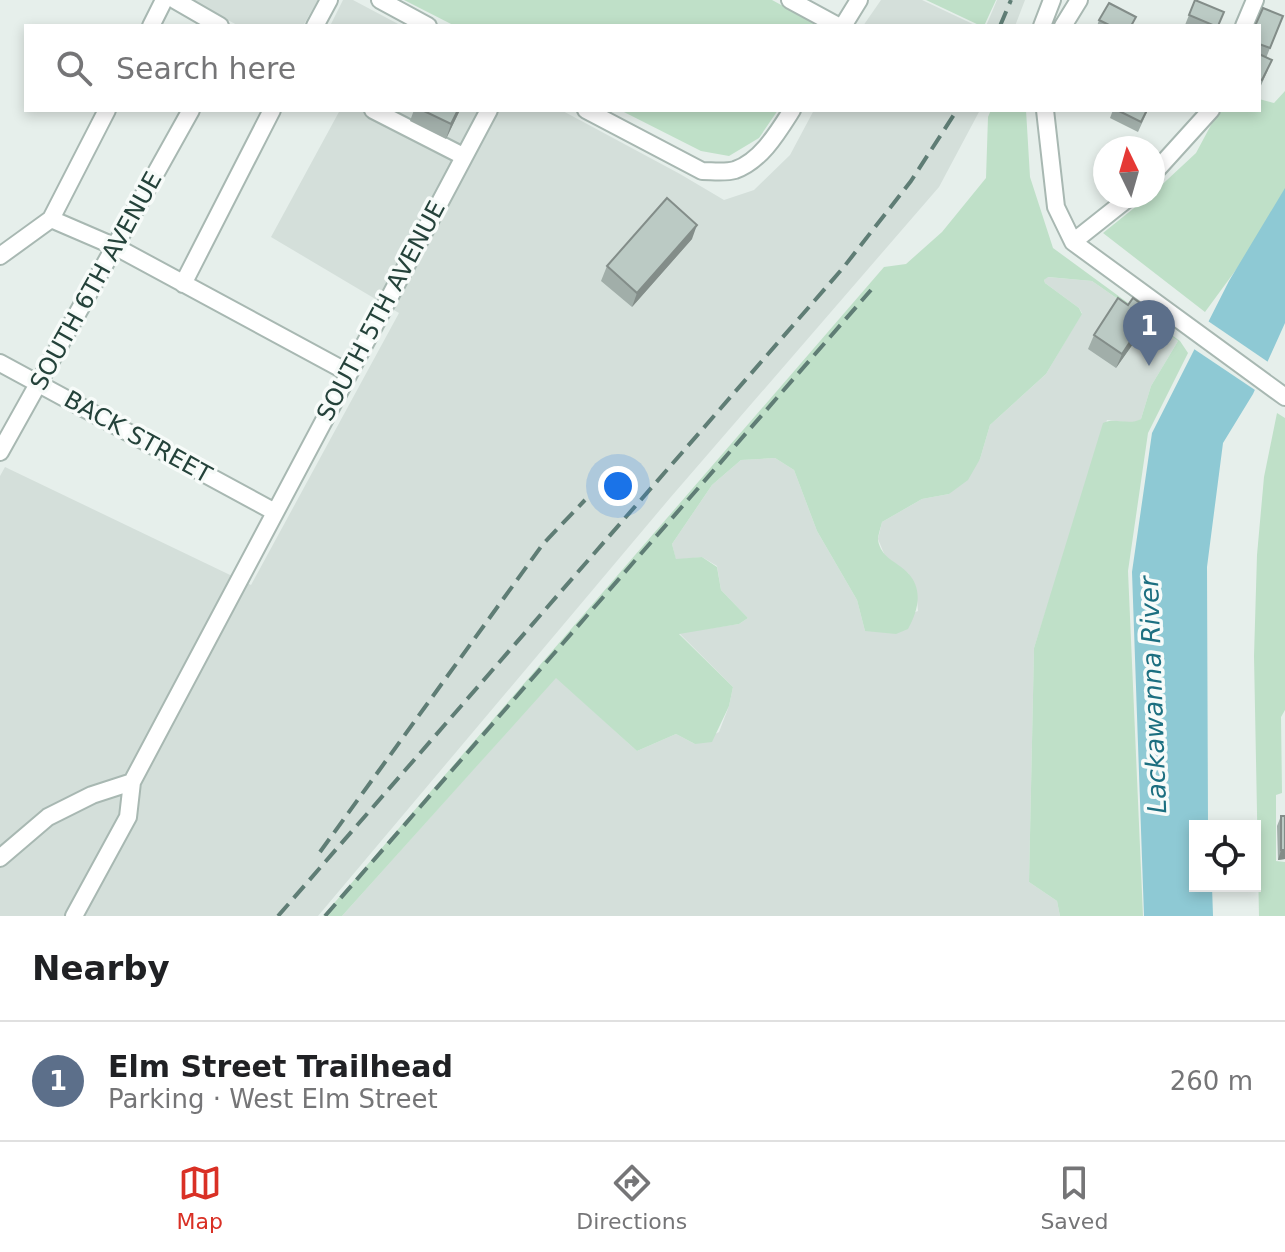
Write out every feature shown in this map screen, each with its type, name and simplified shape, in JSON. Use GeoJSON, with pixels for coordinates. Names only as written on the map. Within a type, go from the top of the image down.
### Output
{"type":"FeatureCollection","features":[{"type":"Feature","properties":{"kind":"street"},"geometry":{"type":"LineString","coordinates":[[152,24],[164,0]]}},
{"type":"Feature","properties":{"kind":"street"},"geometry":{"type":"LineString","coordinates":[[175,0],[217,24]]}},
{"type":"Feature","properties":{"kind":"street"},"geometry":{"type":"LineString","coordinates":[[316,24],[329,0]]}},
{"type":"Feature","properties":{"kind":"street"},"geometry":{"type":"LineString","coordinates":[[380,0],[424,24]]}},
{"type":"Feature","properties":{"kind":"street"},"geometry":{"type":"LineString","coordinates":[[790,0],[836,24]]}},
{"type":"Feature","properties":{"kind":"street"},"geometry":{"type":"LineString","coordinates":[[841,24],[859,0]]}},
{"type":"Feature","properties":{"kind":"street"},"geometry":{"type":"LineString","coordinates":[[1043,24],[1052,0]]}},
{"type":"Feature","properties":{"kind":"street"},"geometry":{"type":"LineString","coordinates":[[1064,24],[1079,0]]}},
{"type":"Feature","properties":{"kind":"street"},"geometry":{"type":"LineString","coordinates":[[1245,24],[1255,0]]}},
{"type":"Feature","properties":{"kind":"street"},"geometry":{"type":"LineString","coordinates":[[0,256],[51,219],[106,112]]}},
{"type":"Feature","properties":{"kind":"street","name":"SOUTH 6TH AVENUE"},"geometry":{"type":"LineString","coordinates":[[0,452],[190,112]]}},
{"type":"Feature","properties":{"kind":"street"},"geometry":{"type":"LineString","coordinates":[[183,284],[271,112]]}},
{"type":"Feature","properties":{"kind":"street"},"geometry":{"type":"LineString","coordinates":[[377,112],[463,156]]}},
{"type":"Feature","properties":{"kind":"street","name":"SOUTH 5TH AVENUE"},"geometry":{"type":"LineString","coordinates":[[74,916],[128,817],[132,782],[488,112]]}},
{"type":"Feature","properties":{"kind":"street"},"geometry":{"type":"LineString","coordinates":[[590,112],[702,171],[733,171],[748,163],[775,137],[791,112]]}},
{"type":"Feature","properties":{"kind":"street"},"geometry":{"type":"LineString","coordinates":[[1045,112],[1056,207],[1073,242],[1285,397]]}},
{"type":"Feature","properties":{"kind":"street"},"geometry":{"type":"LineString","coordinates":[[1165,161],[1209,112]]}},
{"type":"Feature","properties":{"kind":"street"},"geometry":{"type":"LineString","coordinates":[[1073,242],[1116,208]]}},
{"type":"Feature","properties":{"kind":"street"},"geometry":{"type":"LineString","coordinates":[[51,219],[116,247],[349,373]]}},
{"type":"Feature","properties":{"kind":"street","name":"BACK STREET"},"geometry":{"type":"LineString","coordinates":[[0,363],[275,512]]}},
{"type":"Feature","properties":{"kind":"street"},"geometry":{"type":"LineString","coordinates":[[0,858],[48,817],[92,795],[132,782]]}},
{"type":"Feature","properties":{"kind":"shaded area"},"geometry":{"type":"Polygon","coordinates":[[[190,0],[318,0],[304,24],[235,24],[190,0]]]}},
{"type":"Feature","properties":{"kind":"shaded area"},"geometry":{"type":"Polygon","coordinates":[[[343,0],[353,0],[398,24],[331,24],[343,0]]]}},
{"type":"Feature","properties":{"kind":"shaded area"},"geometry":{"type":"Polygon","coordinates":[[[881,0],[922,0],[973,24],[864,24],[881,0]]]}},
{"type":"Feature","properties":{"kind":"shaded area"},"geometry":{"type":"Polygon","coordinates":[[[997,0],[1025,0],[1016,24],[987,24],[997,0]]]}},
{"type":"Feature","properties":{"kind":"shaded area"},"geometry":{"type":"Polygon","coordinates":[[[339,112],[565,112],[724,200],[754,190],[790,155],[813,112],[979,112],[939,187],[670,498],[318,916],[0,916],[0,476],[5,467],[251,585],[399,313],[271,237],[339,112]]]}},
{"type":"Feature","properties":{"kind":"shaded area"},"geometry":{"type":"Polygon","coordinates":[[[1047,277],[1092,281],[1178,341],[1151,386],[1141,419],[1134,423],[1107,420],[1034,648],[1029,882],[1057,901],[1060,916],[342,916],[556,677],[637,751],[676,734],[695,744],[719,732],[733,687],[679,633],[739,624],[748,618],[721,590],[717,566],[702,557],[676,560],[672,544],[712,485],[741,460],[775,458],[794,470],[817,531],[857,600],[865,631],[918,611],[916,588],[908,573],[885,556],[878,539],[882,522],[922,499],[949,494],[980,459],[990,425],[1046,374],[1082,313],[1045,283],[1047,277]]]}},
{"type":"Feature","properties":{"kind":"green space"},"geometry":{"type":"Polygon","coordinates":[[[404,0],[772,0],[816,24],[451,24],[404,0]]]}},
{"type":"Feature","properties":{"kind":"green space"},"geometry":{"type":"Polygon","coordinates":[[[926,0],[996,0],[985,24],[977,24],[926,0]]]}},
{"type":"Feature","properties":{"kind":"green space"},"geometry":{"type":"Polygon","coordinates":[[[1285,91],[1285,203],[1205,312],[1103,233],[1134,208],[1165,208],[1165,182],[1196,153],[1218,112],[1261,112],[1261,100],[1274,103],[1285,91]]]}},
{"type":"Feature","properties":{"kind":"green space"},"geometry":{"type":"Polygon","coordinates":[[[624,112],[777,112],[759,138],[729,156],[701,151],[624,112]]]}},
{"type":"Feature","properties":{"kind":"green space"},"geometry":{"type":"Polygon","coordinates":[[[990,112],[1026,112],[1030,177],[1053,248],[1180,341],[1188,353],[1148,433],[1128,571],[1143,916],[1060,916],[1057,901],[1029,882],[1034,648],[1103,423],[1141,419],[1151,386],[1178,341],[1092,281],[1048,277],[1045,283],[1079,308],[1082,314],[1046,374],[990,425],[980,459],[968,480],[949,494],[922,499],[882,522],[878,540],[882,551],[907,572],[916,586],[917,608],[908,629],[896,634],[865,631],[857,600],[817,531],[794,470],[775,458],[741,460],[712,485],[672,544],[676,559],[702,557],[717,567],[721,590],[748,618],[739,624],[679,634],[733,687],[729,706],[712,742],[695,744],[676,734],[637,751],[556,678],[342,916],[323,916],[884,267],[906,264],[942,232],[986,178],[990,112]]]}},
{"type":"Feature","properties":{"kind":"green space"},"geometry":{"type":"Polygon","coordinates":[[[1277,413],[1285,418],[1285,710],[1281,717],[1282,793],[1276,795],[1276,861],[1285,862],[1285,916],[1259,916],[1261,820],[1257,820],[1254,656],[1257,555],[1264,477],[1277,413]]]}},
{"type":"Feature","properties":{"kind":"water","name":"Lackawanna River"},"geometry":{"type":"Polygon","coordinates":[[[1285,188],[1285,323],[1253,394],[1223,443],[1207,567],[1208,820],[1189,820],[1189,892],[1212,892],[1213,916],[1144,916],[1132,572],[1152,433],[1229,281],[1285,188]]]}},
{"type":"Feature","properties":{"kind":"pier"},"geometry":{"type":"Polygon","coordinates":[[[1205,319],[1271,364],[1258,392],[1191,347],[1205,319]]]}},
{"type":"Feature","properties":{"kind":"building"},"geometry":{"type":"Polygon","coordinates":[[[1195,0],[1224,12],[1219,24],[1210,24],[1189,15],[1195,0]]]}},
{"type":"Feature","properties":{"kind":"building"},"geometry":{"type":"Polygon","coordinates":[[[1109,3],[1136,17],[1132,24],[1107,24],[1099,20],[1109,3]]]}},
{"type":"Feature","properties":{"kind":"building"},"geometry":{"type":"Polygon","coordinates":[[[1263,8],[1283,16],[1270,48],[1261,45],[1261,24],[1256,24],[1263,8]]]}},
{"type":"Feature","properties":{"kind":"building"},"geometry":{"type":"Polygon","coordinates":[[[1261,55],[1272,60],[1261,80],[1261,55]]]}},
{"type":"Feature","properties":{"kind":"building"},"geometry":{"type":"Polygon","coordinates":[[[426,112],[457,112],[451,124],[426,112]]]}},
{"type":"Feature","properties":{"kind":"building"},"geometry":{"type":"Polygon","coordinates":[[[1121,112],[1146,112],[1141,122],[1121,112]]]}},
{"type":"Feature","properties":{"kind":"building"},"geometry":{"type":"Polygon","coordinates":[[[667,198],[697,225],[637,293],[607,266],[667,198]]]}},
{"type":"Feature","properties":{"kind":"building"},"geometry":{"type":"Polygon","coordinates":[[[1118,298],[1128,305],[1133,298],[1140,303],[1134,312],[1145,319],[1122,354],[1094,335],[1118,298]]]}},
{"type":"Feature","properties":{"kind":"building"},"geometry":{"type":"Polygon","coordinates":[[[1281,816],[1285,816],[1285,850],[1281,850],[1281,816]]]}},
{"type":"Feature","properties":{"kind":"railway"},"geometry":{"type":"LineString","coordinates":[[1001,24],[1011,0]]}},
{"type":"Feature","properties":{"kind":"railway"},"geometry":{"type":"LineString","coordinates":[[278,916],[843,268],[911,181],[956,112]]}},
{"type":"Feature","properties":{"kind":"railway"},"geometry":{"type":"LineString","coordinates":[[325,916],[871,290]]}},
{"type":"Feature","properties":{"kind":"railway"},"geometry":{"type":"LineString","coordinates":[[320,852],[543,544],[585,500]]}},
{"type":"Feature","properties":{"kind":"place","name":"Elm Street Trailhead"},"geometry":{"type":"Point","coordinates":[1149,366]}}]}
